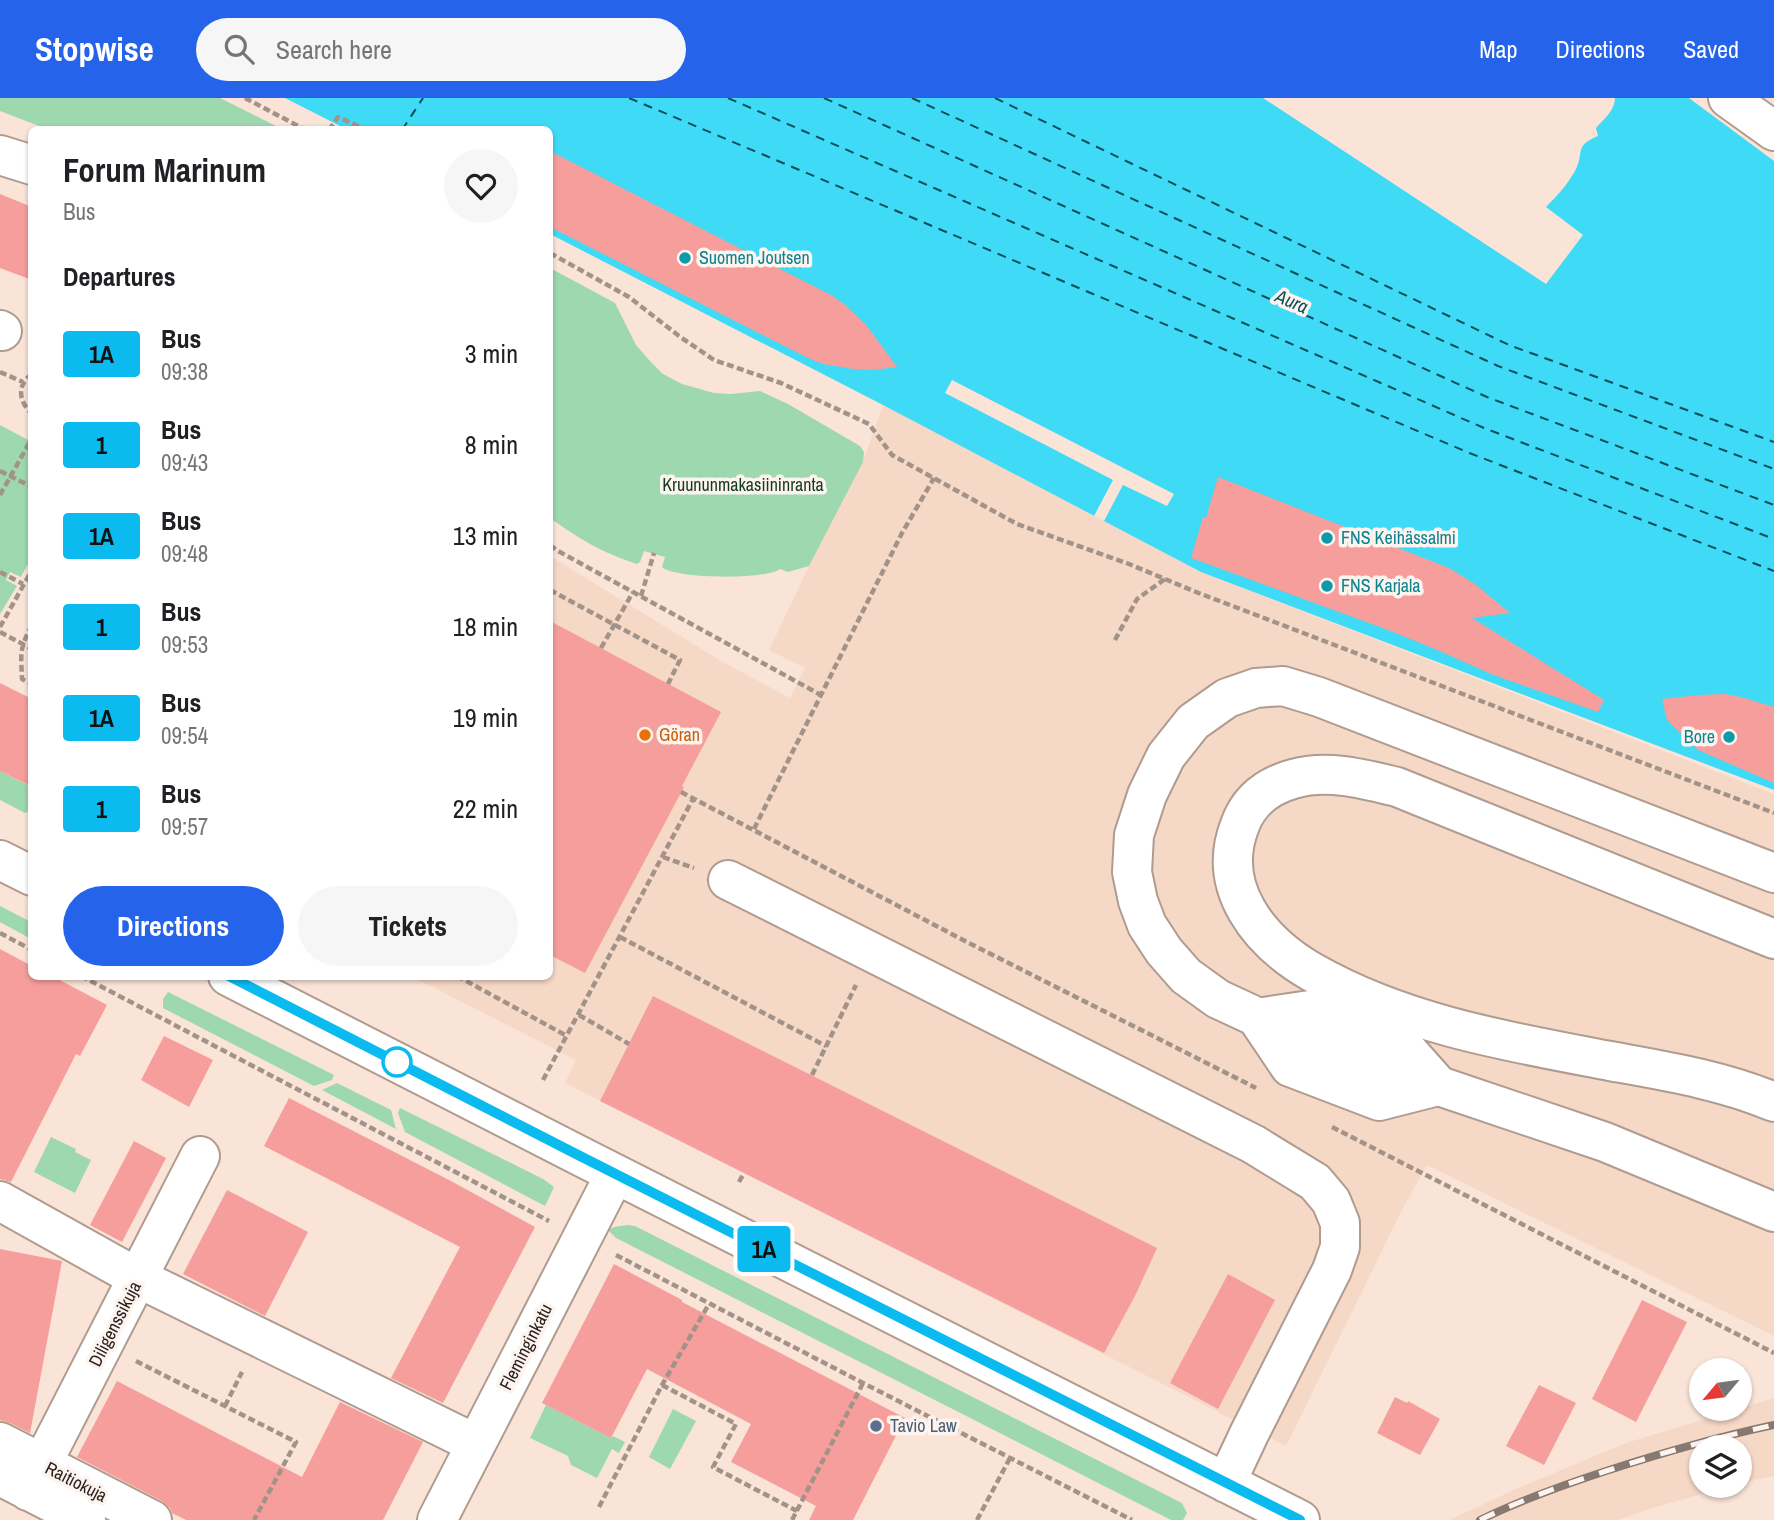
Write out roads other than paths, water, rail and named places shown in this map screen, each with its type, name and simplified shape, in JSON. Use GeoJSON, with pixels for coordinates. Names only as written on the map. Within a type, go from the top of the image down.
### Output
{"type":"FeatureCollection","features":[{"type":"Feature","properties":{"kind":"street"},"geometry":{"type":"LineString","coordinates":[[1728,98],[1774,131]]}},
{"type":"Feature","properties":{"kind":"street"},"geometry":{"type":"LineString","coordinates":[[0,155],[28,164]]}},
{"type":"Feature","properties":{"kind":"street"},"geometry":{"type":"LineString","coordinates":[[1439,1086],[1379,1101],[1290,1067],[1257,1018],[1218,999],[1186,976],[1164,951],[1147,925],[1132,873],[1134,835],[1147,795],[1166,756],[1193,722],[1227,698],[1256,688],[1283,686],[1319,697],[1774,873]]}},
{"type":"Feature","properties":{"kind":"street"},"geometry":{"type":"LineString","coordinates":[[1774,939],[1397,787],[1360,778],[1322,774],[1295,778],[1275,786],[1255,799],[1243,817],[1234,839],[1232,861],[1235,883],[1245,908],[1260,930],[1278,949],[1311,971],[1360,996],[1447,1025],[1537,1047],[1679,1074],[1753,1093],[1774,1102]]}},
{"type":"Feature","properties":{"kind":"street"},"geometry":{"type":"LineString","coordinates":[[0,860],[28,874]]}},
{"type":"Feature","properties":{"kind":"street"},"geometry":{"type":"LineString","coordinates":[[728,880],[1252,1144],[1315,1182],[1331,1200],[1340,1223],[1340,1247],[1332,1270],[1226,1483]]}},
{"type":"Feature","properties":{"kind":"street"},"geometry":{"type":"LineString","coordinates":[[236,980],[1300,1520]]}},
{"type":"Feature","properties":{"kind":"street"},"geometry":{"type":"LineString","coordinates":[[1257,1018],[1310,1010],[1407,1050],[1439,1086],[1605,1142],[1774,1212]]}},
{"type":"Feature","properties":{"kind":"street","name":"Diligenssikuja"},"geometry":{"type":"LineString","coordinates":[[24,1477],[104,1345],[200,1156]]}},
{"type":"Feature","properties":{"kind":"street","name":"Fleminginkatu"},"geometry":{"type":"LineString","coordinates":[[437,1520],[615,1174]]}},
{"type":"Feature","properties":{"kind":"street"},"geometry":{"type":"LineString","coordinates":[[0,1201],[138,1278],[476,1444]]}},
{"type":"Feature","properties":{"kind":"street","name":"Raitiokuja"},"geometry":{"type":"LineString","coordinates":[[0,1442],[24,1477],[86,1520]]}},
{"type":"Feature","properties":{"kind":"street","name":"Raitiokuja"},"geometry":{"type":"LineString","coordinates":[[24,1477],[152,1520]]}},
{"type":"Feature","properties":{"kind":"water","name":"Aura"},"geometry":{"type":"Polygon","coordinates":[[[285,98],[1263,98],[1546,284],[1583,235],[1546,207],[1575,171],[1582,147],[1598,136],[1596,128],[1606,118],[1615,98],[1689,98],[1774,161],[1774,790],[1201,572],[553,236],[553,126],[340,126],[285,98]]]}},
{"type":"Feature","properties":{"kind":"railway"},"geometry":{"type":"LineString","coordinates":[[1480,1520],[1542,1493],[1606,1471],[1774,1425]]}},
{"type":"Feature","properties":{"kind":"place","name":"Suomen Joutsen"},"geometry":{"type":"Point","coordinates":[685,258]}},
{"type":"Feature","properties":{"kind":"place","name":"FNS Keihässalmi"},"geometry":{"type":"Point","coordinates":[1327,538]}},
{"type":"Feature","properties":{"kind":"place","name":"FNS Karjala"},"geometry":{"type":"Point","coordinates":[1327,586]}},
{"type":"Feature","properties":{"kind":"place","name":"Göran"},"geometry":{"type":"Point","coordinates":[645,735]}},
{"type":"Feature","properties":{"kind":"place","name":"Bore"},"geometry":{"type":"Point","coordinates":[1729,737]}},
{"type":"Feature","properties":{"kind":"place","name":"Tavio Law"},"geometry":{"type":"Point","coordinates":[876,1426]}},
{"type":"Feature","properties":{"kind":"park label","name":"Kruununmakasiininranta"},"geometry":{"type":"Point","coordinates":[743,485]}}]}
